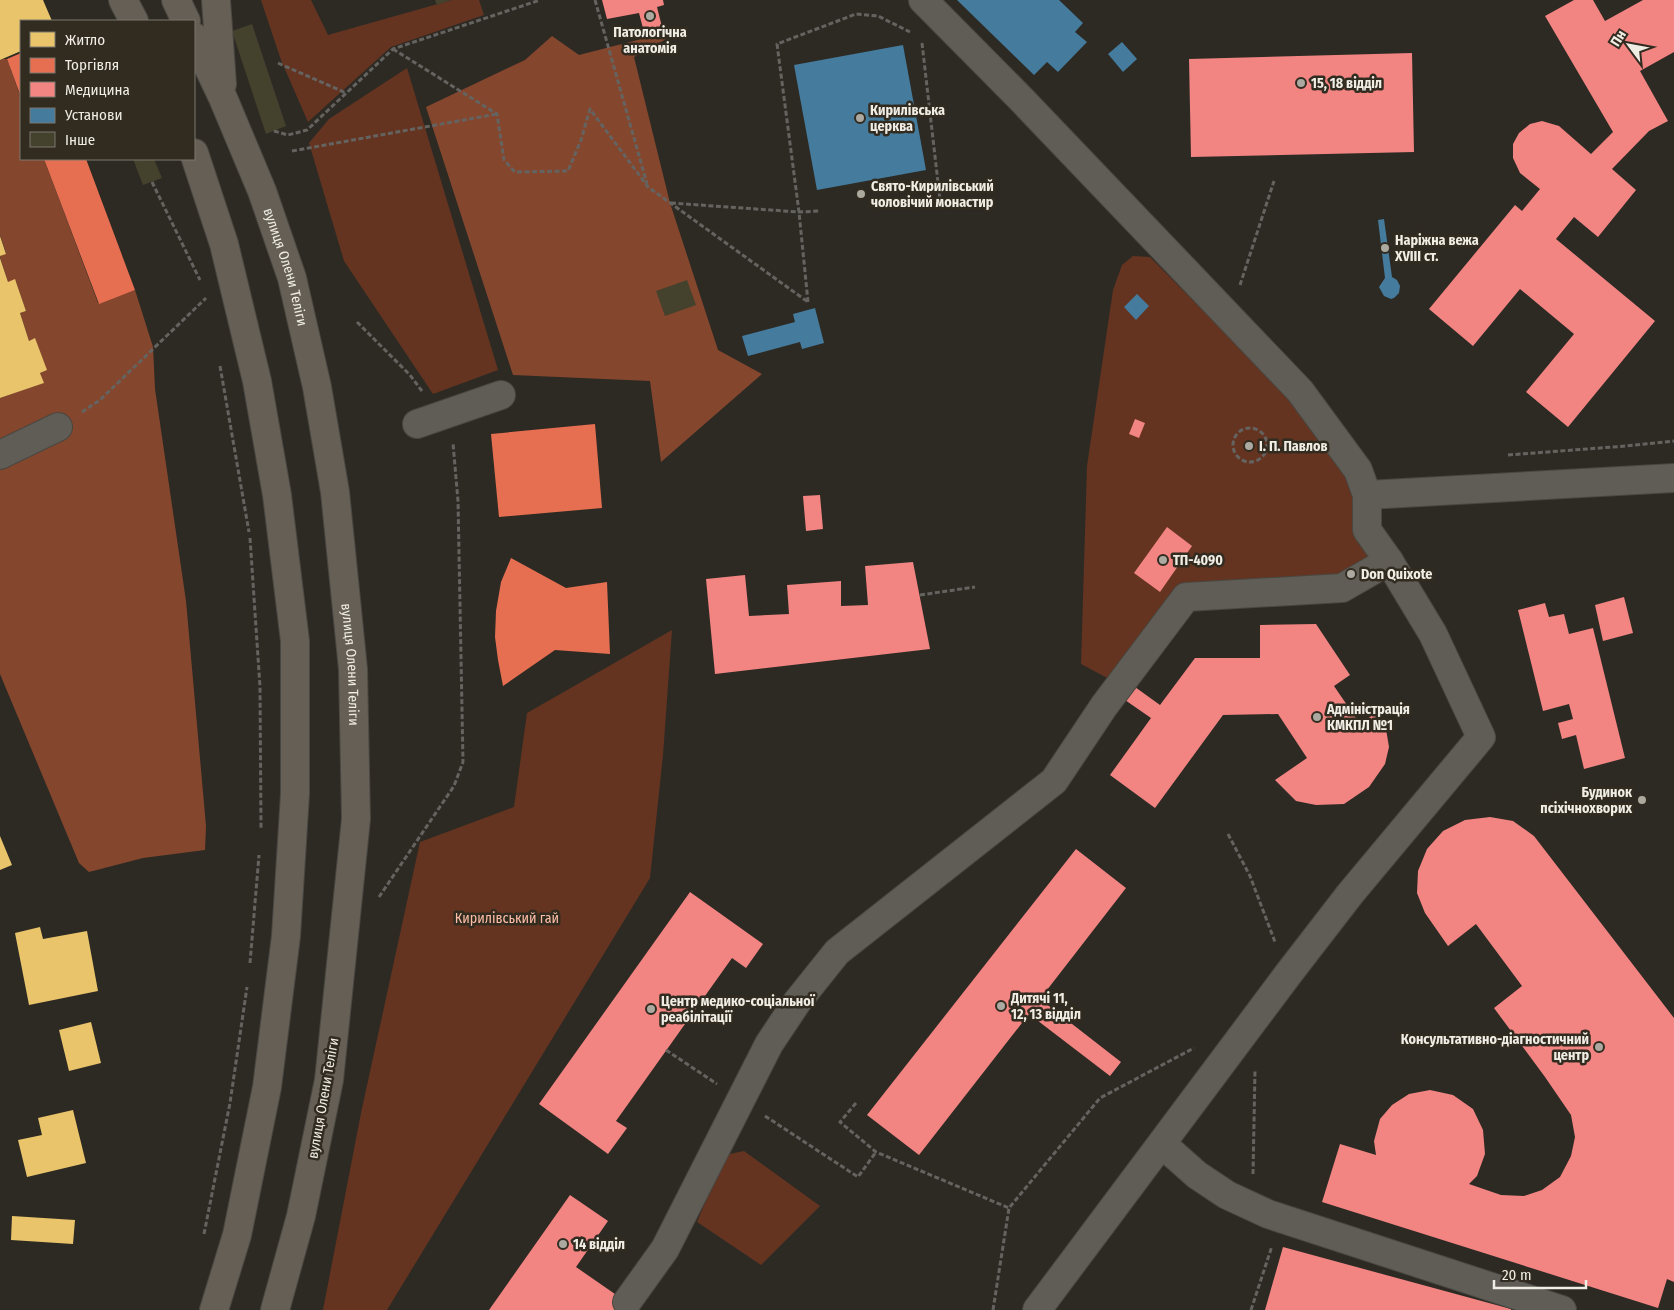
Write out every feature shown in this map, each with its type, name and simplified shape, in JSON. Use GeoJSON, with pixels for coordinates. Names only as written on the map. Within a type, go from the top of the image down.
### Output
{"type":"FeatureCollection","features":[{"type":"Feature","properties":{"kind":"main road"},"geometry":{"type":"LineString","coordinates":[[123,0],[133,20]]}},
{"type":"Feature","properties":{"kind":"main road"},"geometry":{"type":"LineString","coordinates":[[176,0],[186,20]]}},
{"type":"Feature","properties":{"kind":"main road"},"geometry":{"type":"LineString","coordinates":[[216,0],[223,98]]}},
{"type":"Feature","properties":{"kind":"main road","name":"вулиця Олени Теліги"},"geometry":{"type":"LineString","coordinates":[[195,39],[223,98],[262,191],[292,278],[315,378],[335,492],[353,669],[356,819],[329,1080],[301,1216],[275,1310]]}},
{"type":"Feature","properties":{"kind":"main road"},"geometry":{"type":"LineString","coordinates":[[195,156],[224,244],[257,380],[277,495],[295,641],[295,794],[285,945],[267,1087],[237,1235],[214,1310]]}},
{"type":"Feature","properties":{"kind":"lane"},"geometry":{"type":"LineString","coordinates":[[923,0],[1023,101],[1300,391],[1358,470],[1367,495],[1367,530],[1389,561],[1433,634],[1481,737],[1350,894],[1037,1310]]}},
{"type":"Feature","properties":{"kind":"lane"},"geometry":{"type":"LineString","coordinates":[[429,420],[501,395]]}},
{"type":"Feature","properties":{"kind":"lane"},"geometry":{"type":"LineString","coordinates":[[0,454],[58,428]]}},
{"type":"Feature","properties":{"kind":"lane"},"geometry":{"type":"LineString","coordinates":[[1367,495],[1674,478]]}},
{"type":"Feature","properties":{"kind":"lane"},"geometry":{"type":"LineString","coordinates":[[627,1302],[665,1249],[769,1044],[792,1009],[837,952],[971,844],[1054,781],[1104,706],[1186,597],[1342,588],[1389,561]]}},
{"type":"Feature","properties":{"kind":"lane"},"geometry":{"type":"LineString","coordinates":[[1162,1144],[1197,1175],[1227,1195],[1274,1216],[1562,1310]]}},
{"type":"Feature","properties":{"kind":"path"},"geometry":{"type":"LineString","coordinates":[[274,131],[288,135],[308,130],[393,49],[540,0]]}},
{"type":"Feature","properties":{"kind":"path"},"geometry":{"type":"LineString","coordinates":[[595,0],[648,187]]}},
{"type":"Feature","properties":{"kind":"path"},"geometry":{"type":"LineString","coordinates":[[393,49],[497,114],[504,160],[516,172],[568,172],[581,140],[590,109],[648,187],[808,302],[799,212],[777,44],[856,14],[878,16],[913,33]]}},
{"type":"Feature","properties":{"kind":"path"},"geometry":{"type":"LineString","coordinates":[[922,37],[940,200]]}},
{"type":"Feature","properties":{"kind":"path"},"geometry":{"type":"LineString","coordinates":[[278,63],[346,93]]}},
{"type":"Feature","properties":{"kind":"path"},"geometry":{"type":"LineString","coordinates":[[292,152],[497,114]]}},
{"type":"Feature","properties":{"kind":"path"},"geometry":{"type":"LineString","coordinates":[[1230,317],[1274,181]]}},
{"type":"Feature","properties":{"kind":"path"},"geometry":{"type":"LineString","coordinates":[[152,182],[204,287]]}},
{"type":"Feature","properties":{"kind":"path"},"geometry":{"type":"LineString","coordinates":[[670,203],[799,212],[820,211]]}},
{"type":"Feature","properties":{"kind":"path"},"geometry":{"type":"LineString","coordinates":[[58,428],[100,400],[208,296],[210,305]]}},
{"type":"Feature","properties":{"kind":"path"},"geometry":{"type":"LineString","coordinates":[[357,322],[410,375],[429,420],[453,440],[458,501],[463,762],[454,786],[377,899]]}},
{"type":"Feature","properties":{"kind":"path"},"geometry":{"type":"LineString","coordinates":[[220,362],[250,534],[260,687],[260,832]]}},
{"type":"Feature","properties":{"kind":"path"},"geometry":{"type":"LineString","coordinates":[[1252,427],[1264,433],[1268,447],[1261,460],[1246,462],[1235,455],[1233,442],[1239,431],[1252,427]]}},
{"type":"Feature","properties":{"kind":"path"},"geometry":{"type":"LineString","coordinates":[[920,595],[975,587]]}},
{"type":"Feature","properties":{"kind":"path"},"geometry":{"type":"LineString","coordinates":[[1228,834],[1250,876],[1270,932],[1289,973]]}},
{"type":"Feature","properties":{"kind":"path"},"geometry":{"type":"LineString","coordinates":[[250,968],[259,851]]}},
{"type":"Feature","properties":{"kind":"path"},"geometry":{"type":"LineString","coordinates":[[203,1238],[230,1103],[247,987]]}},
{"type":"Feature","properties":{"kind":"path"},"geometry":{"type":"LineString","coordinates":[[993,1310],[1009,1208],[1100,1098],[1198,1046]]}},
{"type":"Feature","properties":{"kind":"path"},"geometry":{"type":"LineString","coordinates":[[666,1050],[858,1177],[876,1152]]}},
{"type":"Feature","properties":{"kind":"path"},"geometry":{"type":"LineString","coordinates":[[1252,1206],[1255,1064]]}},
{"type":"Feature","properties":{"kind":"path"},"geometry":{"type":"LineString","coordinates":[[856,1103],[840,1122],[876,1152],[1009,1208]]}},
{"type":"Feature","properties":{"kind":"path"},"geometry":{"type":"LineString","coordinates":[[1251,1310],[1270,1251]]}},
{"type":"Feature","properties":{"kind":"green space"},"geometry":{"type":"Polygon","coordinates":[[[261,0],[311,0],[328,35],[452,0],[479,0],[484,15],[391,47],[308,122],[281,60],[261,0]]]}},
{"type":"Feature","properties":{"kind":"green space"},"geometry":{"type":"Polygon","coordinates":[[[407,68],[498,370],[433,394],[344,261],[309,143],[329,119],[407,68]]]}},
{"type":"Feature","properties":{"kind":"green space"},"geometry":{"type":"Polygon","coordinates":[[[1133,256],[1150,257],[1282,390],[1358,493],[1353,524],[1373,556],[1339,575],[1173,592],[1111,680],[1081,664],[1087,466],[1113,290],[1122,265],[1133,256]]]}},
{"type":"Feature","properties":{"kind":"green space","name":"Кирилівський гай"},"geometry":{"type":"Polygon","coordinates":[[[672,630],[663,755],[650,878],[387,1310],[323,1310],[361,1113],[420,842],[514,807],[527,713],[672,630]]]}},
{"type":"Feature","properties":{"kind":"green space"},"geometry":{"type":"Polygon","coordinates":[[[744,1151],[820,1206],[761,1265],[697,1222],[725,1155],[744,1151]]]}},
{"type":"Feature","properties":{"kind":"shaded area"},"geometry":{"type":"Polygon","coordinates":[[[688,27],[634,57],[670,203],[718,350],[762,374],[661,462],[650,381],[513,375],[426,107],[525,60],[552,36],[579,55],[688,27]]]}},
{"type":"Feature","properties":{"kind":"shaded area"},"geometry":{"type":"Polygon","coordinates":[[[7,59],[20,95],[20,160],[44,160],[98,303],[135,290],[153,347],[155,389],[186,601],[206,826],[205,850],[143,858],[89,872],[79,863],[0,674],[0,398],[43,383],[40,373],[46,370],[35,339],[29,341],[20,313],[26,311],[16,282],[8,282],[0,257],[6,253],[0,235],[0,60],[7,59]]]}},
{"type":"Feature","properties":{"kind":"building: Житло"},"geometry":{"type":"Polygon","coordinates":[[[0,0],[43,0],[52,20],[20,20],[20,51],[0,60],[0,0]]]}},
{"type":"Feature","properties":{"kind":"building: Житло"},"geometry":{"type":"Polygon","coordinates":[[[0,236],[6,254],[0,256],[0,236]]]}},
{"type":"Feature","properties":{"kind":"building: Житло"},"geometry":{"type":"Polygon","coordinates":[[[0,258],[8,282],[15,279],[26,311],[20,313],[29,341],[35,338],[47,370],[40,373],[44,383],[0,398],[0,258]]]}},
{"type":"Feature","properties":{"kind":"building: Житло"},"geometry":{"type":"Polygon","coordinates":[[[0,836],[12,865],[0,870],[0,836]]]}},
{"type":"Feature","properties":{"kind":"building: Житло"},"geometry":{"type":"Polygon","coordinates":[[[40,927],[43,939],[87,931],[98,991],[29,1005],[15,933],[40,927]]]}},
{"type":"Feature","properties":{"kind":"building: Житло"},"geometry":{"type":"Polygon","coordinates":[[[91,1022],[101,1063],[69,1071],[59,1030],[91,1022]]]}},
{"type":"Feature","properties":{"kind":"building: Житло"},"geometry":{"type":"Polygon","coordinates":[[[73,1110],[86,1163],[27,1177],[18,1140],[42,1135],[38,1118],[73,1110]]]}},
{"type":"Feature","properties":{"kind":"building: Житло"},"geometry":{"type":"Polygon","coordinates":[[[12,1216],[75,1220],[73,1244],[11,1240],[12,1216]]]}},
{"type":"Feature","properties":{"kind":"building: Торгівля"},"geometry":{"type":"Polygon","coordinates":[[[20,53],[20,94],[7,59],[20,53]]]}},
{"type":"Feature","properties":{"kind":"building: Торгівля"},"geometry":{"type":"Polygon","coordinates":[[[44,160],[86,160],[135,290],[99,304],[44,160]]]}},
{"type":"Feature","properties":{"kind":"building: Торгівля"},"geometry":{"type":"Polygon","coordinates":[[[595,424],[602,508],[499,517],[491,434],[595,424]]]}},
{"type":"Feature","properties":{"kind":"building: Торгівля"},"geometry":{"type":"Polygon","coordinates":[[[511,558],[566,588],[607,582],[610,654],[555,650],[503,686],[495,637],[496,611],[501,582],[511,558]]]}},
{"type":"Feature","properties":{"kind":"building: Медицина","name":"Патологічна анатомія"},"geometry":{"type":"Polygon","coordinates":[[[602,0],[663,0],[664,5],[657,7],[663,31],[645,36],[639,13],[607,19],[602,0]]]}},
{"type":"Feature","properties":{"kind":"building: Медицина"},"geometry":{"type":"Polygon","coordinates":[[[1574,0],[1593,0],[1605,21],[1643,0],[1674,0],[1674,52],[1640,71],[1668,121],[1649,131],[1612,169],[1636,190],[1598,237],[1574,217],[1556,239],[1655,321],[1568,427],[1526,392],[1574,334],[1520,289],[1473,346],[1429,309],[1515,205],[1522,211],[1540,189],[1520,173],[1513,158],[1513,144],[1519,133],[1530,124],[1542,121],[1559,126],[1591,154],[1613,132],[1545,16],[1574,0]]]}},
{"type":"Feature","properties":{"kind":"building: Медицина","name":"15, 18 відділ"},"geometry":{"type":"Polygon","coordinates":[[[1412,53],[1414,152],[1191,157],[1189,59],[1412,53]]]}},
{"type":"Feature","properties":{"kind":"building: Медицина"},"geometry":{"type":"Polygon","coordinates":[[[1135,419],[1145,423],[1139,438],[1129,434],[1135,419]]]}},
{"type":"Feature","properties":{"kind":"building: Медицина"},"geometry":{"type":"Polygon","coordinates":[[[820,495],[823,529],[806,531],[803,496],[820,495]]]}},
{"type":"Feature","properties":{"kind":"building: Медицина","name":"ТП-4090"},"geometry":{"type":"Polygon","coordinates":[[[1167,527],[1192,546],[1160,592],[1134,573],[1167,527]]]}},
{"type":"Feature","properties":{"kind":"building: Медицина"},"geometry":{"type":"Polygon","coordinates":[[[913,562],[930,649],[715,674],[706,579],[745,575],[749,616],[789,614],[787,585],[841,581],[841,606],[868,605],[865,566],[913,562]]]}},
{"type":"Feature","properties":{"kind":"building: Медицина"},"geometry":{"type":"Polygon","coordinates":[[[1624,597],[1633,633],[1603,641],[1595,605],[1624,597]]]}},
{"type":"Feature","properties":{"kind":"building: Медицина"},"geometry":{"type":"Polygon","coordinates":[[[1545,603],[1549,617],[1564,614],[1569,634],[1593,628],[1625,758],[1584,769],[1576,735],[1562,739],[1558,723],[1573,719],[1569,704],[1543,711],[1518,610],[1545,603]]]}},
{"type":"Feature","properties":{"kind":"building: Медицина","name":"Адміністрація КМКПЛ №1"},"geometry":{"type":"Polygon","coordinates":[[[1316,624],[1350,675],[1334,686],[1360,724],[1378,711],[1386,729],[1389,747],[1385,764],[1369,787],[1344,804],[1316,805],[1296,801],[1275,780],[1307,758],[1278,714],[1223,715],[1155,808],[1110,775],[1151,718],[1125,700],[1135,687],[1160,705],[1195,658],[1260,658],[1260,625],[1316,624]]]}},
{"type":"Feature","properties":{"kind":"building: Медицина","name":"Консультативно-діагностичний центр"},"geometry":{"type":"Polygon","coordinates":[[[1490,817],[1513,821],[1534,836],[1674,1018],[1674,1282],[1667,1279],[1658,1308],[1322,1202],[1340,1144],[1376,1155],[1374,1141],[1380,1119],[1392,1105],[1409,1094],[1430,1090],[1453,1095],[1473,1109],[1483,1130],[1485,1154],[1477,1176],[1469,1184],[1501,1195],[1524,1196],[1542,1190],[1560,1177],[1571,1156],[1575,1137],[1571,1115],[1494,1008],[1522,986],[1476,924],[1448,946],[1425,913],[1417,893],[1418,871],[1427,849],[1443,831],[1465,820],[1490,817]]]}},
{"type":"Feature","properties":{"kind":"building: Медицина","name":"Дитячі 11, 12, 13 відділ"},"geometry":{"type":"Polygon","coordinates":[[[1076,849],[1126,888],[1040,999],[1121,1062],[1110,1076],[1029,1014],[919,1155],[867,1115],[1076,849]]]}},
{"type":"Feature","properties":{"kind":"building: Медицина","name":"Центр медико-соціальної реабілітації"},"geometry":{"type":"Polygon","coordinates":[[[690,892],[763,944],[746,968],[732,958],[616,1121],[627,1128],[608,1154],[539,1104],[690,892]]]}},
{"type":"Feature","properties":{"kind":"building: Медицина","name":"14 відділ"},"geometry":{"type":"Polygon","coordinates":[[[570,1195],[608,1221],[576,1267],[638,1310],[489,1310],[570,1195]]]}},
{"type":"Feature","properties":{"kind":"building: Медицина"},"geometry":{"type":"Polygon","coordinates":[[[1283,1247],[1511,1309],[1511,1310],[1265,1310],[1283,1247]]]}},
{"type":"Feature","properties":{"kind":"building: Установи"},"geometry":{"type":"Polygon","coordinates":[[[957,0],[1059,0],[1083,23],[1075,32],[1087,42],[1058,72],[1047,62],[1034,75],[957,0]]]}},
{"type":"Feature","properties":{"kind":"building: Установи"},"geometry":{"type":"Polygon","coordinates":[[[1122,42],[1137,59],[1123,72],[1108,54],[1122,42]]]}},
{"type":"Feature","properties":{"kind":"building: Установи","name":"Кирилівська церква"},"geometry":{"type":"Polygon","coordinates":[[[903,45],[926,170],[817,190],[794,65],[903,45]]]}},
{"type":"Feature","properties":{"kind":"building: Установи","name":"Наріжна вежа XVIII ст."},"geometry":{"type":"Polygon","coordinates":[[[1384,219],[1392,277],[1397,280],[1400,286],[1399,293],[1391,299],[1384,296],[1379,287],[1385,278],[1378,220],[1384,219]]]}},
{"type":"Feature","properties":{"kind":"building: Установи"},"geometry":{"type":"Polygon","coordinates":[[[1137,294],[1149,306],[1136,320],[1124,307],[1137,294]]]}},
{"type":"Feature","properties":{"kind":"building: Установи"},"geometry":{"type":"Polygon","coordinates":[[[815,308],[824,343],[802,349],[800,342],[748,356],[742,336],[795,322],[793,314],[815,308]]]}},
{"type":"Feature","properties":{"kind":"building: Інше"},"geometry":{"type":"Polygon","coordinates":[[[435,0],[451,0],[437,5],[435,0]]]}},
{"type":"Feature","properties":{"kind":"building: Інше"},"geometry":{"type":"Polygon","coordinates":[[[252,24],[286,126],[266,134],[232,31],[252,24]]]}},
{"type":"Feature","properties":{"kind":"building: Інше"},"geometry":{"type":"Polygon","coordinates":[[[133,160],[154,160],[162,178],[143,185],[133,160]]]}},
{"type":"Feature","properties":{"kind":"building: Інше"},"geometry":{"type":"Polygon","coordinates":[[[687,280],[696,305],[665,316],[656,291],[687,280]]]}},
{"type":"Feature","properties":{"kind":"place","name":"Патологічна анатомія"},"geometry":{"type":"Point","coordinates":[650,16]}},
{"type":"Feature","properties":{"kind":"place","name":"15, 18 відділ"},"geometry":{"type":"Point","coordinates":[1301,83]}},
{"type":"Feature","properties":{"kind":"place","name":"Кирилівська церква"},"geometry":{"type":"Point","coordinates":[860,118]}},
{"type":"Feature","properties":{"kind":"place","name":"Свято-Кирилівський чоловічий монастир"},"geometry":{"type":"Point","coordinates":[861,194]}},
{"type":"Feature","properties":{"kind":"place","name":"Наріжна вежа XVIII ст."},"geometry":{"type":"Point","coordinates":[1385,248]}},
{"type":"Feature","properties":{"kind":"place","name":"І. П. Павлов"},"geometry":{"type":"Point","coordinates":[1249,446]}},
{"type":"Feature","properties":{"kind":"place","name":"ТП-4090"},"geometry":{"type":"Point","coordinates":[1163,560]}},
{"type":"Feature","properties":{"kind":"place","name":"Don Quixote"},"geometry":{"type":"Point","coordinates":[1351,574]}},
{"type":"Feature","properties":{"kind":"place","name":"Адміністрація КМКПЛ №1"},"geometry":{"type":"Point","coordinates":[1317,717]}},
{"type":"Feature","properties":{"kind":"place","name":"Будинок псіхічнохворих"},"geometry":{"type":"Point","coordinates":[1642,800]}},
{"type":"Feature","properties":{"kind":"place","name":"Дитячі 11, 12, 13 відділ"},"geometry":{"type":"Point","coordinates":[1001,1006]}},
{"type":"Feature","properties":{"kind":"place","name":"Центр медико-соціальної реабілітації"},"geometry":{"type":"Point","coordinates":[651,1009]}},
{"type":"Feature","properties":{"kind":"place","name":"Консультативно-діагностичний центр"},"geometry":{"type":"Point","coordinates":[1599,1047]}},
{"type":"Feature","properties":{"kind":"place","name":"14 відділ"},"geometry":{"type":"Point","coordinates":[563,1244]}}]}
